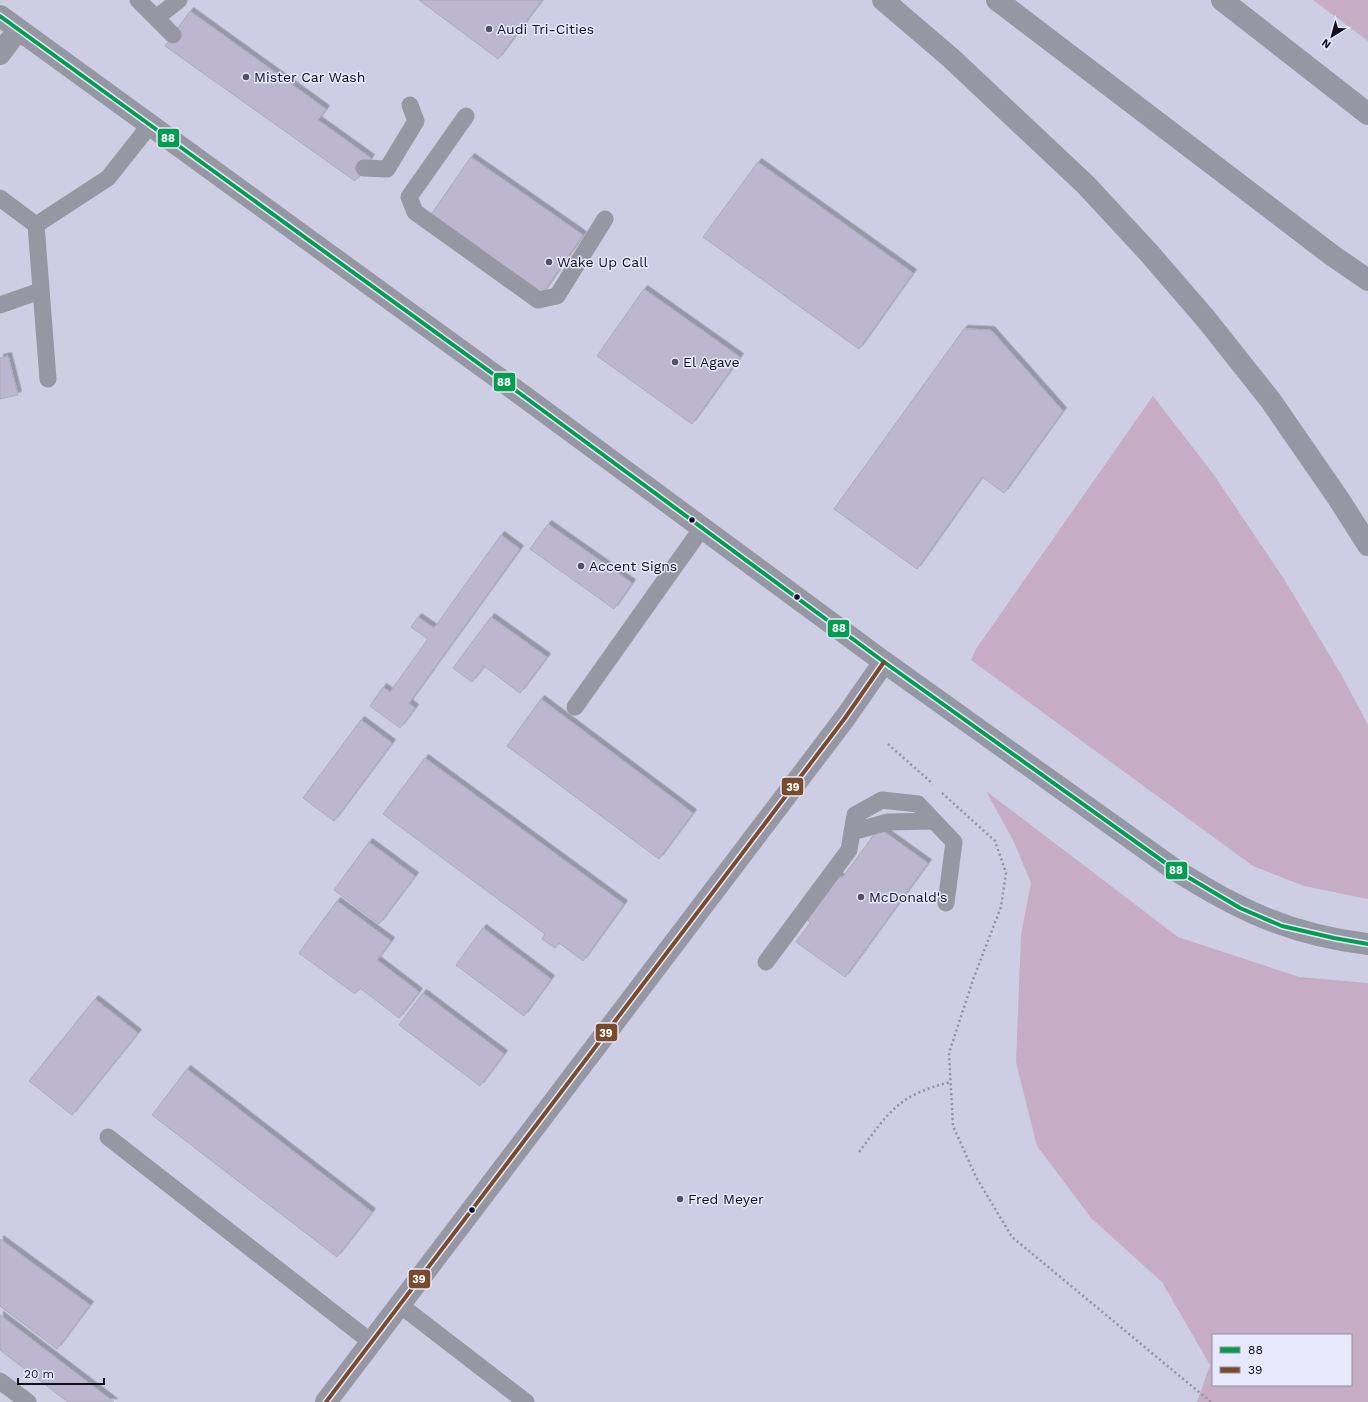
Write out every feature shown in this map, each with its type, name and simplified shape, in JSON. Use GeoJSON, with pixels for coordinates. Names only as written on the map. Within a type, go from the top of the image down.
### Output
{"type":"FeatureCollection","features":[{"type":"Feature","properties":{"kind":"highway"},"geometry":{"type":"LineString","coordinates":[[883,0],[951,58],[1086,185],[1154,259],[1206,319],[1271,401],[1338,498],[1368,545]]}},
{"type":"Feature","properties":{"kind":"highway"},"geometry":{"type":"LineString","coordinates":[[997,0],[1333,256],[1368,280]]}},
{"type":"Feature","properties":{"kind":"highway"},"geometry":{"type":"LineString","coordinates":[[1222,0],[1368,114]]}},
{"type":"Feature","properties":{"kind":"main road"},"geometry":{"type":"LineString","coordinates":[[326,1402],[845,718],[884,662],[1171,868],[1206,890],[1240,908],[1282,926],[1368,944]]}},
{"type":"Feature","properties":{"kind":"street"},"geometry":{"type":"LineString","coordinates":[[0,16],[522,395],[884,662]]}},
{"type":"Feature","properties":{"kind":"street"},"geometry":{"type":"LineString","coordinates":[[0,54],[18,30]]}},
{"type":"Feature","properties":{"kind":"lane"},"geometry":{"type":"LineString","coordinates":[[138,0],[173,35]]}},
{"type":"Feature","properties":{"kind":"lane"},"geometry":{"type":"LineString","coordinates":[[156,18],[179,0]]}},
{"type":"Feature","properties":{"kind":"lane"},"geometry":{"type":"LineString","coordinates":[[364,168],[387,169],[416,121],[410,105]]}},
{"type":"Feature","properties":{"kind":"lane"},"geometry":{"type":"LineString","coordinates":[[466,116],[409,197],[415,212],[538,300],[556,296],[605,219]]}},
{"type":"Feature","properties":{"kind":"lane"},"geometry":{"type":"LineString","coordinates":[[36,226],[108,178],[150,125]]}},
{"type":"Feature","properties":{"kind":"lane"},"geometry":{"type":"LineString","coordinates":[[0,198],[36,226],[48,379]]}},
{"type":"Feature","properties":{"kind":"lane"},"geometry":{"type":"LineString","coordinates":[[0,305],[40,291]]}},
{"type":"Feature","properties":{"kind":"lane"},"geometry":{"type":"LineString","coordinates":[[575,707],[702,528]]}},
{"type":"Feature","properties":{"kind":"lane"},"geometry":{"type":"LineString","coordinates":[[766,962],[848,850],[855,815],[882,800],[918,804],[954,842],[946,903]]}},
{"type":"Feature","properties":{"kind":"lane"},"geometry":{"type":"LineString","coordinates":[[852,832],[888,822],[933,821]]}},
{"type":"Feature","properties":{"kind":"lane"},"geometry":{"type":"LineString","coordinates":[[108,1137],[371,1342]]}},
{"type":"Feature","properties":{"kind":"lane"},"geometry":{"type":"LineString","coordinates":[[400,1305],[526,1402]]}},
{"type":"Feature","properties":{"kind":"lane"},"geometry":{"type":"LineString","coordinates":[[0,1381],[28,1402]]}},
{"type":"Feature","properties":{"kind":"path"},"geometry":{"type":"LineString","coordinates":[[859,1152],[891,1110],[911,1095],[931,1087],[951,1082],[953,1126],[976,1177],[1012,1237],[1211,1402]]}},
{"type":"Feature","properties":{"kind":"shaded area"},"geometry":{"type":"Polygon","coordinates":[[[1313,0],[1368,0],[1368,41],[1313,0]]]}},
{"type":"Feature","properties":{"kind":"shaded area"},"geometry":{"type":"Polygon","coordinates":[[[1153,396],[1214,475],[1284,579],[1342,676],[1368,725],[1368,899],[1304,886],[1253,866],[971,660],[976,649],[1153,396]]]}},
{"type":"Feature","properties":{"kind":"shaded area"},"geometry":{"type":"Polygon","coordinates":[[[986,791],[1178,937],[1299,977],[1368,983],[1368,1402],[1197,1402],[1210,1365],[1162,1282],[1091,1218],[1037,1146],[1016,1062],[1021,935],[1031,883],[1014,842],[986,791]]]}},
{"type":"Feature","properties":{"kind":"building","name":"Audi Tri-Cities"},"geometry":{"type":"Polygon","coordinates":[[[419,0],[542,0],[498,59],[419,0]]]}},
{"type":"Feature","properties":{"kind":"building","name":"Mister Car Wash"},"geometry":{"type":"Polygon","coordinates":[[[190,11],[326,109],[318,120],[371,158],[355,181],[165,46],[190,11]]]}},
{"type":"Feature","properties":{"kind":"building"},"geometry":{"type":"Polygon","coordinates":[[[471,157],[583,235],[542,294],[430,216],[471,157]]]}},
{"type":"Feature","properties":{"kind":"building"},"geometry":{"type":"Polygon","coordinates":[[[758,162],[913,273],[859,349],[703,237],[758,162]]]}},
{"type":"Feature","properties":{"kind":"building"},"geometry":{"type":"Polygon","coordinates":[[[644,289],[740,357],[692,424],[597,356],[644,289]]]}},
{"type":"Feature","properties":{"kind":"building"},"geometry":{"type":"Polygon","coordinates":[[[964,329],[991,330],[1063,411],[1004,493],[982,477],[917,569],[834,509],[964,329]]]}},
{"type":"Feature","properties":{"kind":"building"},"geometry":{"type":"Polygon","coordinates":[[[8,356],[18,395],[0,399],[0,358],[8,356]]]}},
{"type":"Feature","properties":{"kind":"building","name":"Accent Signs"},"geometry":{"type":"Polygon","coordinates":[[[548,524],[632,583],[614,609],[530,549],[548,524]]]}},
{"type":"Feature","properties":{"kind":"building"},"geometry":{"type":"Polygon","coordinates":[[[501,535],[520,549],[409,703],[415,708],[400,728],[370,706],[383,687],[390,692],[428,639],[411,627],[418,617],[434,628],[501,535]]]}},
{"type":"Feature","properties":{"kind":"building"},"geometry":{"type":"Polygon","coordinates":[[[491,617],[547,657],[520,693],[484,666],[472,682],[453,668],[491,617]]]}},
{"type":"Feature","properties":{"kind":"building"},"geometry":{"type":"Polygon","coordinates":[[[541,699],[693,813],[659,859],[507,746],[541,699]]]}},
{"type":"Feature","properties":{"kind":"building"},"geometry":{"type":"Polygon","coordinates":[[[361,720],[392,743],[334,821],[303,798],[361,720]]]}},
{"type":"Feature","properties":{"kind":"building"},"geometry":{"type":"Polygon","coordinates":[[[425,758],[624,904],[583,961],[559,943],[555,948],[542,939],[545,934],[383,814],[425,758]]]}},
{"type":"Feature","properties":{"kind":"building","name":"McDonald's"},"geometry":{"type":"Polygon","coordinates":[[[879,828],[928,863],[845,977],[796,942],[810,923],[804,915],[835,873],[842,878],[879,828]]]}},
{"type":"Feature","properties":{"kind":"building"},"geometry":{"type":"Polygon","coordinates":[[[369,842],[415,876],[379,924],[334,890],[369,842]]]}},
{"type":"Feature","properties":{"kind":"building"},"geometry":{"type":"Polygon","coordinates":[[[337,901],[391,941],[377,960],[419,992],[399,1018],[360,988],[355,994],[299,953],[337,901]]]}},
{"type":"Feature","properties":{"kind":"building"},"geometry":{"type":"Polygon","coordinates":[[[483,928],[551,979],[524,1016],[456,965],[483,928]]]}},
{"type":"Feature","properties":{"kind":"building"},"geometry":{"type":"Polygon","coordinates":[[[423,993],[504,1054],[480,1086],[399,1025],[423,993]]]}},
{"type":"Feature","properties":{"kind":"building"},"geometry":{"type":"Polygon","coordinates":[[[95,999],[138,1033],[72,1115],[29,1081],[95,999]]]}},
{"type":"Feature","properties":{"kind":"building"},"geometry":{"type":"Polygon","coordinates":[[[187,1069],[372,1212],[337,1257],[152,1115],[187,1069]]]}},
{"type":"Feature","properties":{"kind":"building"},"geometry":{"type":"Polygon","coordinates":[[[0,1239],[90,1305],[57,1349],[0,1306],[0,1239]]]}},
{"type":"Feature","properties":{"kind":"building"},"geometry":{"type":"Polygon","coordinates":[[[0,1315],[114,1402],[68,1402],[0,1350],[0,1315]]]}},
{"type":"Feature","properties":{"kind":"transit line","name":"88"},"geometry":{"type":"LineString","coordinates":[[0,16],[522,395],[884,662],[1171,867],[1240,908],[1282,926],[1368,944]]}},
{"type":"Feature","properties":{"kind":"transit line","name":"39"},"geometry":{"type":"LineString","coordinates":[[326,1402],[845,718],[884,662]]}},
{"type":"Feature","properties":{"kind":"place","name":"Audi Tri-Cities"},"geometry":{"type":"Point","coordinates":[489,29]}},
{"type":"Feature","properties":{"kind":"place","name":"Mister Car Wash"},"geometry":{"type":"Point","coordinates":[246,77]}},
{"type":"Feature","properties":{"kind":"place","name":"Wake Up Call"},"geometry":{"type":"Point","coordinates":[549,262]}},
{"type":"Feature","properties":{"kind":"place","name":"El Agave"},"geometry":{"type":"Point","coordinates":[675,362]}},
{"type":"Feature","properties":{"kind":"place","name":"Accent Signs"},"geometry":{"type":"Point","coordinates":[581,566]}},
{"type":"Feature","properties":{"kind":"place","name":"McDonald's"},"geometry":{"type":"Point","coordinates":[861,897]}},
{"type":"Feature","properties":{"kind":"place","name":"Fred Meyer"},"geometry":{"type":"Point","coordinates":[680,1199]}}]}
